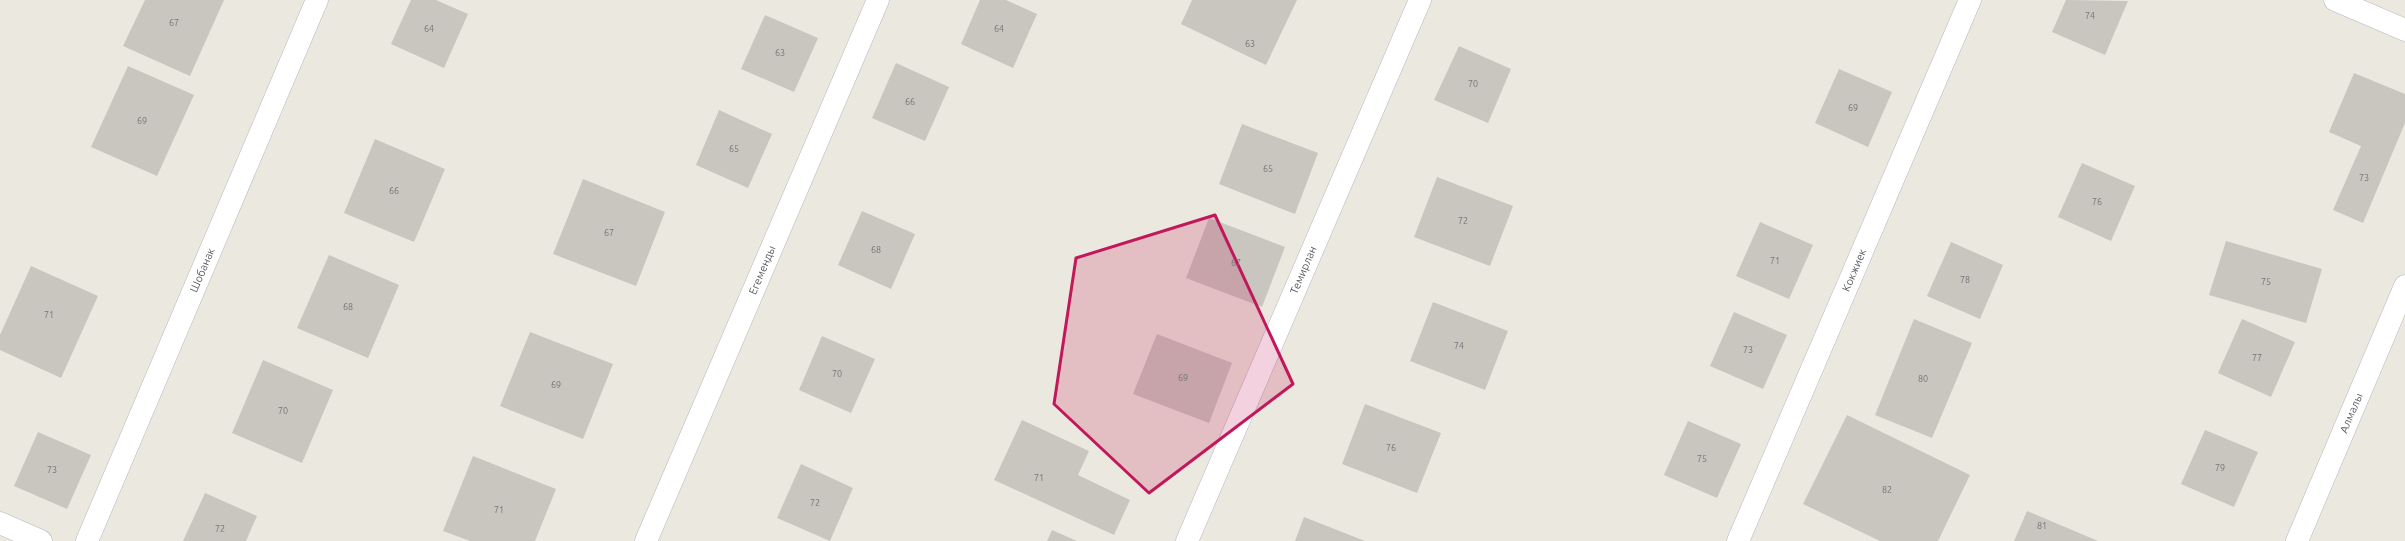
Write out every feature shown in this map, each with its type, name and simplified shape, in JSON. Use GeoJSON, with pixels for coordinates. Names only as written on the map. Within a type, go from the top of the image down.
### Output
{"type":"FeatureCollection","features":[{"type":"Feature","properties":{"kind":"street","name":"Шобанак"},"geometry":{"type":"LineString","coordinates":[[87,541],[317,0]]}},
{"type":"Feature","properties":{"kind":"street","name":"Егеменды"},"geometry":{"type":"LineString","coordinates":[[646,541],[878,0]]}},
{"type":"Feature","properties":{"kind":"street","name":"Темирлан"},"geometry":{"type":"LineString","coordinates":[[1187,541],[1420,0]]}},
{"type":"Feature","properties":{"kind":"street","name":"Кокжиек"},"geometry":{"type":"LineString","coordinates":[[1738,541],[1970,0]]}},
{"type":"Feature","properties":{"kind":"street"},"geometry":{"type":"LineString","coordinates":[[2335,0],[2405,30]]}},
{"type":"Feature","properties":{"kind":"street","name":"Алмалы"},"geometry":{"type":"LineString","coordinates":[[2297,541],[2405,286]]}},
{"type":"Feature","properties":{"kind":"street"},"geometry":{"type":"LineString","coordinates":[[0,523],[41,541]]}},
{"type":"Feature","properties":{"kind":"highlighted area"},"geometry":{"type":"Polygon","coordinates":[[[1215,215],[1293,384],[1149,493],[1054,404],[1076,258],[1215,215]]]}},
{"type":"Feature","properties":{"kind":"building"},"geometry":{"type":"Polygon","coordinates":[[[145,0],[224,0],[190,76],[123,46],[145,0]]]}},
{"type":"Feature","properties":{"kind":"building"},"geometry":{"type":"Polygon","coordinates":[[[411,0],[436,0],[468,14],[444,68],[391,44],[411,0]]]}},
{"type":"Feature","properties":{"kind":"building"},"geometry":{"type":"Polygon","coordinates":[[[980,0],[1006,0],[1037,14],[1013,68],[961,44],[980,0]]]}},
{"type":"Feature","properties":{"kind":"building"},"geometry":{"type":"Polygon","coordinates":[[[1192,0],[1297,0],[1266,65],[1181,24],[1192,0]]]}},
{"type":"Feature","properties":{"kind":"building"},"geometry":{"type":"Polygon","coordinates":[[[2066,0],[2128,1],[2105,55],[2052,32],[2066,0]]]}},
{"type":"Feature","properties":{"kind":"building"},"geometry":{"type":"Polygon","coordinates":[[[765,15],[818,38],[794,92],[741,69],[765,15]]]}},
{"type":"Feature","properties":{"kind":"building"},"geometry":{"type":"Polygon","coordinates":[[[1459,46],[1511,69],[1488,123],[1434,100],[1459,46]]]}},
{"type":"Feature","properties":{"kind":"building"},"geometry":{"type":"Polygon","coordinates":[[[896,63],[949,87],[925,141],[872,118],[896,63]]]}},
{"type":"Feature","properties":{"kind":"building"},"geometry":{"type":"Polygon","coordinates":[[[128,66],[194,95],[157,176],[91,147],[128,66]]]}},
{"type":"Feature","properties":{"kind":"building"},"geometry":{"type":"Polygon","coordinates":[[[1839,69],[1892,92],[1868,147],[1815,123],[1839,69]]]}},
{"type":"Feature","properties":{"kind":"building"},"geometry":{"type":"Polygon","coordinates":[[[2354,73],[2405,94],[2405,123],[2363,223],[2333,210],[2361,146],[2329,132],[2354,73]]]}},
{"type":"Feature","properties":{"kind":"building"},"geometry":{"type":"Polygon","coordinates":[[[719,110],[772,134],[748,188],[696,165],[719,110]]]}},
{"type":"Feature","properties":{"kind":"building"},"geometry":{"type":"Polygon","coordinates":[[[1242,124],[1318,153],[1295,214],[1219,184],[1242,124]]]}},
{"type":"Feature","properties":{"kind":"building"},"geometry":{"type":"Polygon","coordinates":[[[375,139],[445,169],[414,242],[344,213],[375,139]]]}},
{"type":"Feature","properties":{"kind":"building"},"geometry":{"type":"Polygon","coordinates":[[[2082,163],[2135,186],[2111,241],[2058,217],[2082,163]]]}},
{"type":"Feature","properties":{"kind":"building"},"geometry":{"type":"Polygon","coordinates":[[[1437,177],[1513,206],[1490,266],[1414,237],[1437,177]]]}},
{"type":"Feature","properties":{"kind":"building"},"geometry":{"type":"Polygon","coordinates":[[[583,179],[665,212],[636,286],[553,254],[583,179]]]}},
{"type":"Feature","properties":{"kind":"building"},"geometry":{"type":"Polygon","coordinates":[[[862,211],[915,234],[891,289],[838,265],[862,211]]]}},
{"type":"Feature","properties":{"kind":"building"},"geometry":{"type":"Polygon","coordinates":[[[1209,218],[1285,247],[1262,307],[1186,278],[1209,218]]]}},
{"type":"Feature","properties":{"kind":"building"},"geometry":{"type":"Polygon","coordinates":[[[1760,222],[1813,245],[1789,299],[1736,276],[1760,222]]]}},
{"type":"Feature","properties":{"kind":"building"},"geometry":{"type":"Polygon","coordinates":[[[2226,241],[2322,269],[2306,323],[2209,295],[2226,241]]]}},
{"type":"Feature","properties":{"kind":"building"},"geometry":{"type":"Polygon","coordinates":[[[1951,242],[2003,265],[1980,319],[1927,296],[1951,242]]]}},
{"type":"Feature","properties":{"kind":"building"},"geometry":{"type":"Polygon","coordinates":[[[329,255],[399,285],[368,358],[297,328],[329,255]]]}},
{"type":"Feature","properties":{"kind":"building"},"geometry":{"type":"Polygon","coordinates":[[[31,266],[98,296],[61,378],[0,350],[0,335],[31,266]]]}},
{"type":"Feature","properties":{"kind":"building"},"geometry":{"type":"Polygon","coordinates":[[[1433,302],[1508,331],[1485,390],[1410,361],[1433,302]]]}},
{"type":"Feature","properties":{"kind":"building"},"geometry":{"type":"Polygon","coordinates":[[[1734,312],[1787,335],[1763,389],[1710,366],[1734,312]]]}},
{"type":"Feature","properties":{"kind":"building"},"geometry":{"type":"Polygon","coordinates":[[[1914,319],[1972,343],[1932,438],[1875,415],[1914,319]]]}},
{"type":"Feature","properties":{"kind":"building"},"geometry":{"type":"Polygon","coordinates":[[[2242,319],[2295,342],[2271,397],[2218,373],[2242,319]]]}},
{"type":"Feature","properties":{"kind":"building"},"geometry":{"type":"Polygon","coordinates":[[[530,332],[613,364],[583,439],[500,406],[530,332]]]}},
{"type":"Feature","properties":{"kind":"building"},"geometry":{"type":"Polygon","coordinates":[[[1157,334],[1232,363],[1209,423],[1133,394],[1157,334]]]}},
{"type":"Feature","properties":{"kind":"building"},"geometry":{"type":"Polygon","coordinates":[[[822,336],[875,359],[851,413],[799,390],[822,336]]]}},
{"type":"Feature","properties":{"kind":"building"},"geometry":{"type":"Polygon","coordinates":[[[263,360],[333,390],[302,463],[232,433],[263,360]]]}},
{"type":"Feature","properties":{"kind":"building"},"geometry":{"type":"Polygon","coordinates":[[[1365,404],[1441,433],[1417,493],[1342,464],[1365,404]]]}},
{"type":"Feature","properties":{"kind":"building"},"geometry":{"type":"Polygon","coordinates":[[[1847,415],[1970,475],[1938,541],[1880,541],[1803,504],[1847,415]]]}},
{"type":"Feature","properties":{"kind":"building"},"geometry":{"type":"Polygon","coordinates":[[[1022,420],[1089,451],[1078,475],[1130,500],[1114,535],[994,480],[1022,420]]]}},
{"type":"Feature","properties":{"kind":"building"},"geometry":{"type":"Polygon","coordinates":[[[1688,421],[1741,444],[1717,498],[1664,475],[1688,421]]]}},
{"type":"Feature","properties":{"kind":"building"},"geometry":{"type":"Polygon","coordinates":[[[2205,430],[2258,452],[2234,507],[2181,484],[2205,430]]]}},
{"type":"Feature","properties":{"kind":"building"},"geometry":{"type":"Polygon","coordinates":[[[38,432],[91,455],[67,509],[14,486],[38,432]]]}},
{"type":"Feature","properties":{"kind":"building"},"geometry":{"type":"Polygon","coordinates":[[[473,456],[556,489],[535,541],[470,541],[443,531],[473,456]]]}},
{"type":"Feature","properties":{"kind":"building"},"geometry":{"type":"Polygon","coordinates":[[[801,464],[853,488],[830,541],[777,518],[801,464]]]}},
{"type":"Feature","properties":{"kind":"building"},"geometry":{"type":"Polygon","coordinates":[[[205,493],[257,516],[246,541],[183,541],[205,493]]]}},
{"type":"Feature","properties":{"kind":"building"},"geometry":{"type":"Polygon","coordinates":[[[2027,511],[2098,541],[2014,541],[2027,511]]]}},
{"type":"Feature","properties":{"kind":"building"},"geometry":{"type":"Polygon","coordinates":[[[1304,517],[1365,541],[1295,541],[1304,517]]]}},
{"type":"Feature","properties":{"kind":"building"},"geometry":{"type":"Polygon","coordinates":[[[1052,530],[1077,541],[1047,541],[1052,530]]]}}]}
